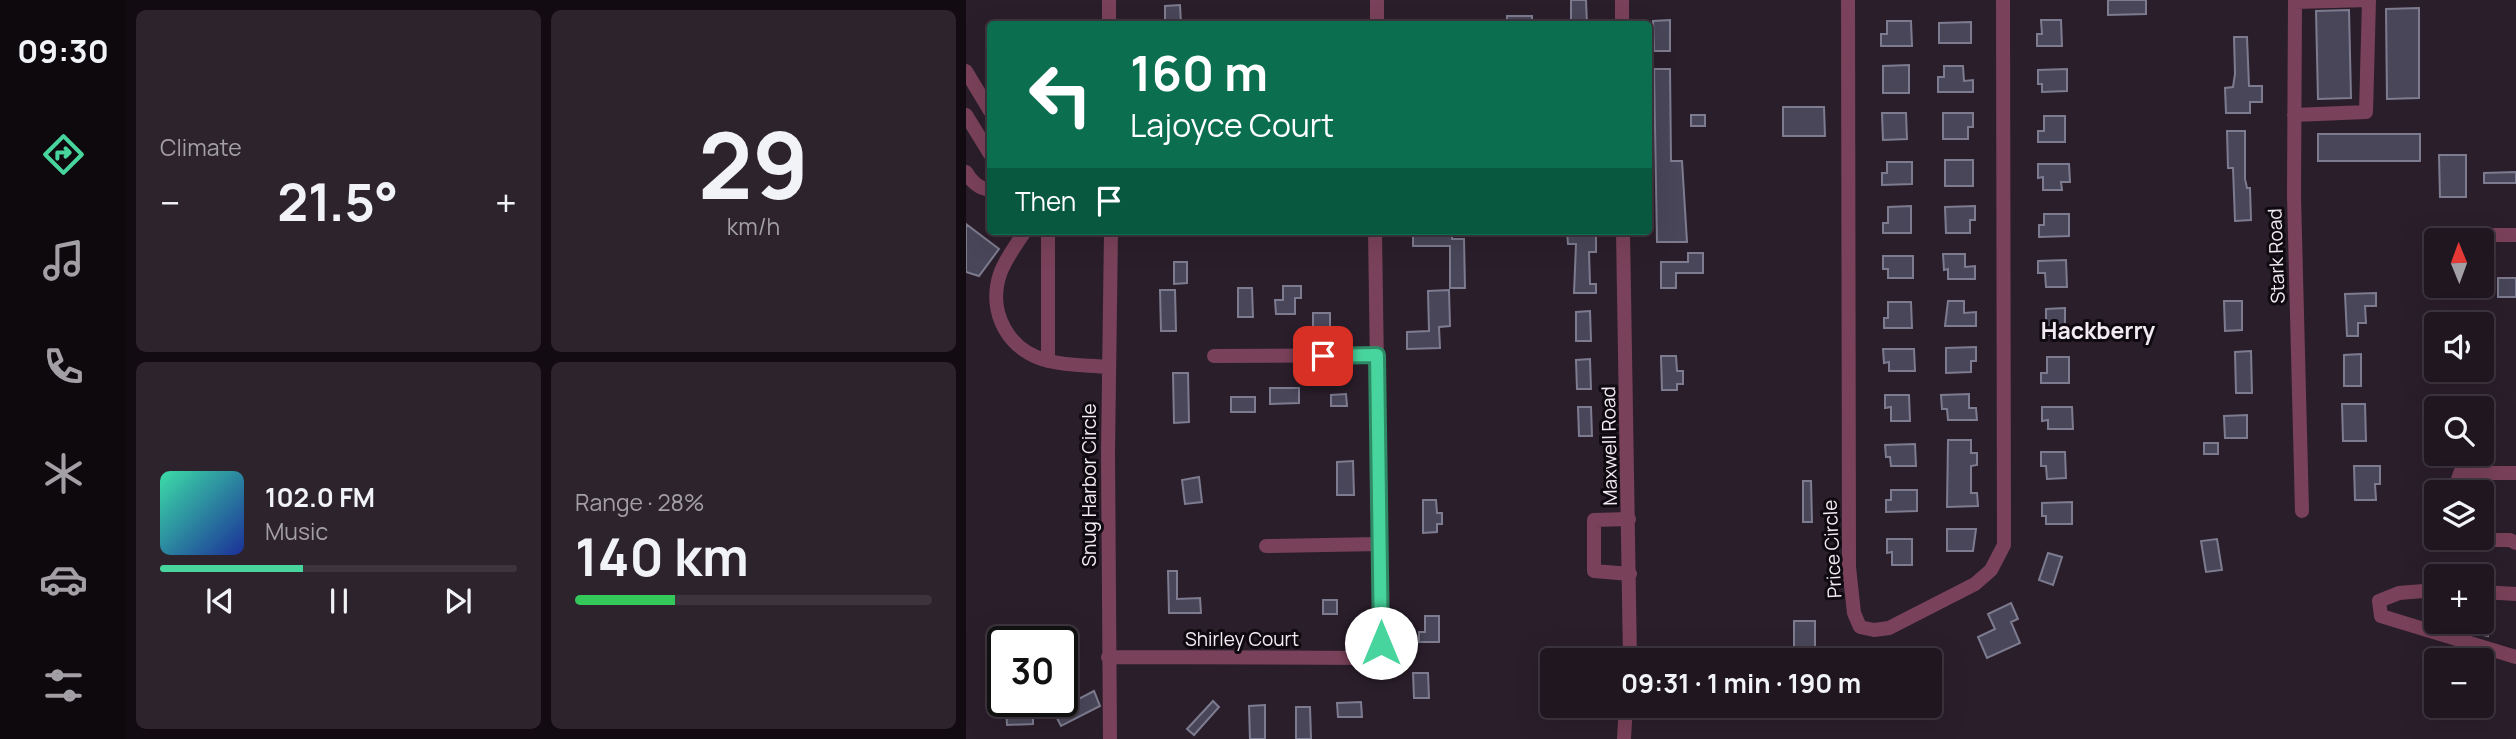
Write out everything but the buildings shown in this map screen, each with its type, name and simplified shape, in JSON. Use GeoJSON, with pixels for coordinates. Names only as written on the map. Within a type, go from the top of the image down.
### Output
{"type":"FeatureCollection","features":[{"type":"Feature","properties":{"kind":"street"},"geometry":{"type":"LineString","coordinates":[[1109,0],[1109,21]]}},
{"type":"Feature","properties":{"kind":"street"},"geometry":{"type":"LineString","coordinates":[[1377,0],[1377,21]]}},
{"type":"Feature","properties":{"kind":"street"},"geometry":{"type":"LineString","coordinates":[[1622,0],[1622,21]]}},
{"type":"Feature","properties":{"kind":"street","name":"Price Circle"},"geometry":{"type":"LineString","coordinates":[[1848,0],[1849,567],[1854,613],[1860,627],[1874,630],[1889,628],[1975,584],[1991,570],[2004,545],[2003,0]]}},
{"type":"Feature","properties":{"kind":"street"},"geometry":{"type":"LineString","coordinates":[[2294,115],[2366,112],[2369,0],[2295,1]]}},
{"type":"Feature","properties":{"kind":"street","name":"Stark Road"},"geometry":{"type":"LineString","coordinates":[[2295,1],[2294,115],[2302,511]]}},
{"type":"Feature","properties":{"kind":"street"},"geometry":{"type":"LineString","coordinates":[[966,71],[987,106]]}},
{"type":"Feature","properties":{"kind":"street"},"geometry":{"type":"LineString","coordinates":[[966,114],[987,149]]}},
{"type":"Feature","properties":{"kind":"street"},"geometry":{"type":"LineString","coordinates":[[966,172],[970,180],[987,190]]}},
{"type":"Feature","properties":{"kind":"street"},"geometry":{"type":"LineString","coordinates":[[1023,235],[1000,273],[995,307],[1001,325],[1019,349],[1048,361],[1109,367]]}},
{"type":"Feature","properties":{"kind":"street"},"geometry":{"type":"LineString","coordinates":[[1048,235],[1048,361]]}},
{"type":"Feature","properties":{"kind":"street","name":"Snug Harbor Circle"},"geometry":{"type":"LineString","coordinates":[[1110,739],[1108,657],[1111,235]]}},
{"type":"Feature","properties":{"kind":"street"},"geometry":{"type":"LineString","coordinates":[[1266,546],[1381,544],[1375,235]]}},
{"type":"Feature","properties":{"kind":"street","name":"Maxwell Road"},"geometry":{"type":"LineString","coordinates":[[1623,235],[1630,648]]}},
{"type":"Feature","properties":{"kind":"street"},"geometry":{"type":"LineString","coordinates":[[2494,235],[2516,235]]}},
{"type":"Feature","properties":{"kind":"street"},"geometry":{"type":"LineString","coordinates":[[1214,356],[1377,355]]}},
{"type":"Feature","properties":{"kind":"street"},"geometry":{"type":"LineString","coordinates":[[2458,480],[2460,473],[2516,473]]}},
{"type":"Feature","properties":{"kind":"street"},"geometry":{"type":"LineString","coordinates":[[1629,519],[1594,520],[1594,571],[1630,574]]}},
{"type":"Feature","properties":{"kind":"street"},"geometry":{"type":"LineString","coordinates":[[2494,540],[2510,540],[2516,543]]}},
{"type":"Feature","properties":{"kind":"street","name":"Shirley Court"},"geometry":{"type":"LineString","coordinates":[[1108,657],[1376,659],[1381,643],[1381,544]]}},
{"type":"Feature","properties":{"kind":"street"},"geometry":{"type":"LineString","coordinates":[[2424,591],[2399,593],[2379,601],[2381,616],[2424,629]]}},
{"type":"Feature","properties":{"kind":"street"},"geometry":{"type":"LineString","coordinates":[[2494,593],[2516,594]]}},
{"type":"Feature","properties":{"kind":"street"},"geometry":{"type":"LineString","coordinates":[[2440,634],[2516,657]]}},
{"type":"Feature","properties":{"kind":"street"},"geometry":{"type":"LineString","coordinates":[[1624,739],[1625,718]]}},
{"type":"Feature","properties":{"kind":"district","name":"Hackberry"},"geometry":{"type":"Point","coordinates":[2098,331]}},
{"type":"Feature","properties":{"kind":"route"},"geometry":{"type":"LineString","coordinates":[[1323,356],[1377,355],[1381,643]]}}]}
